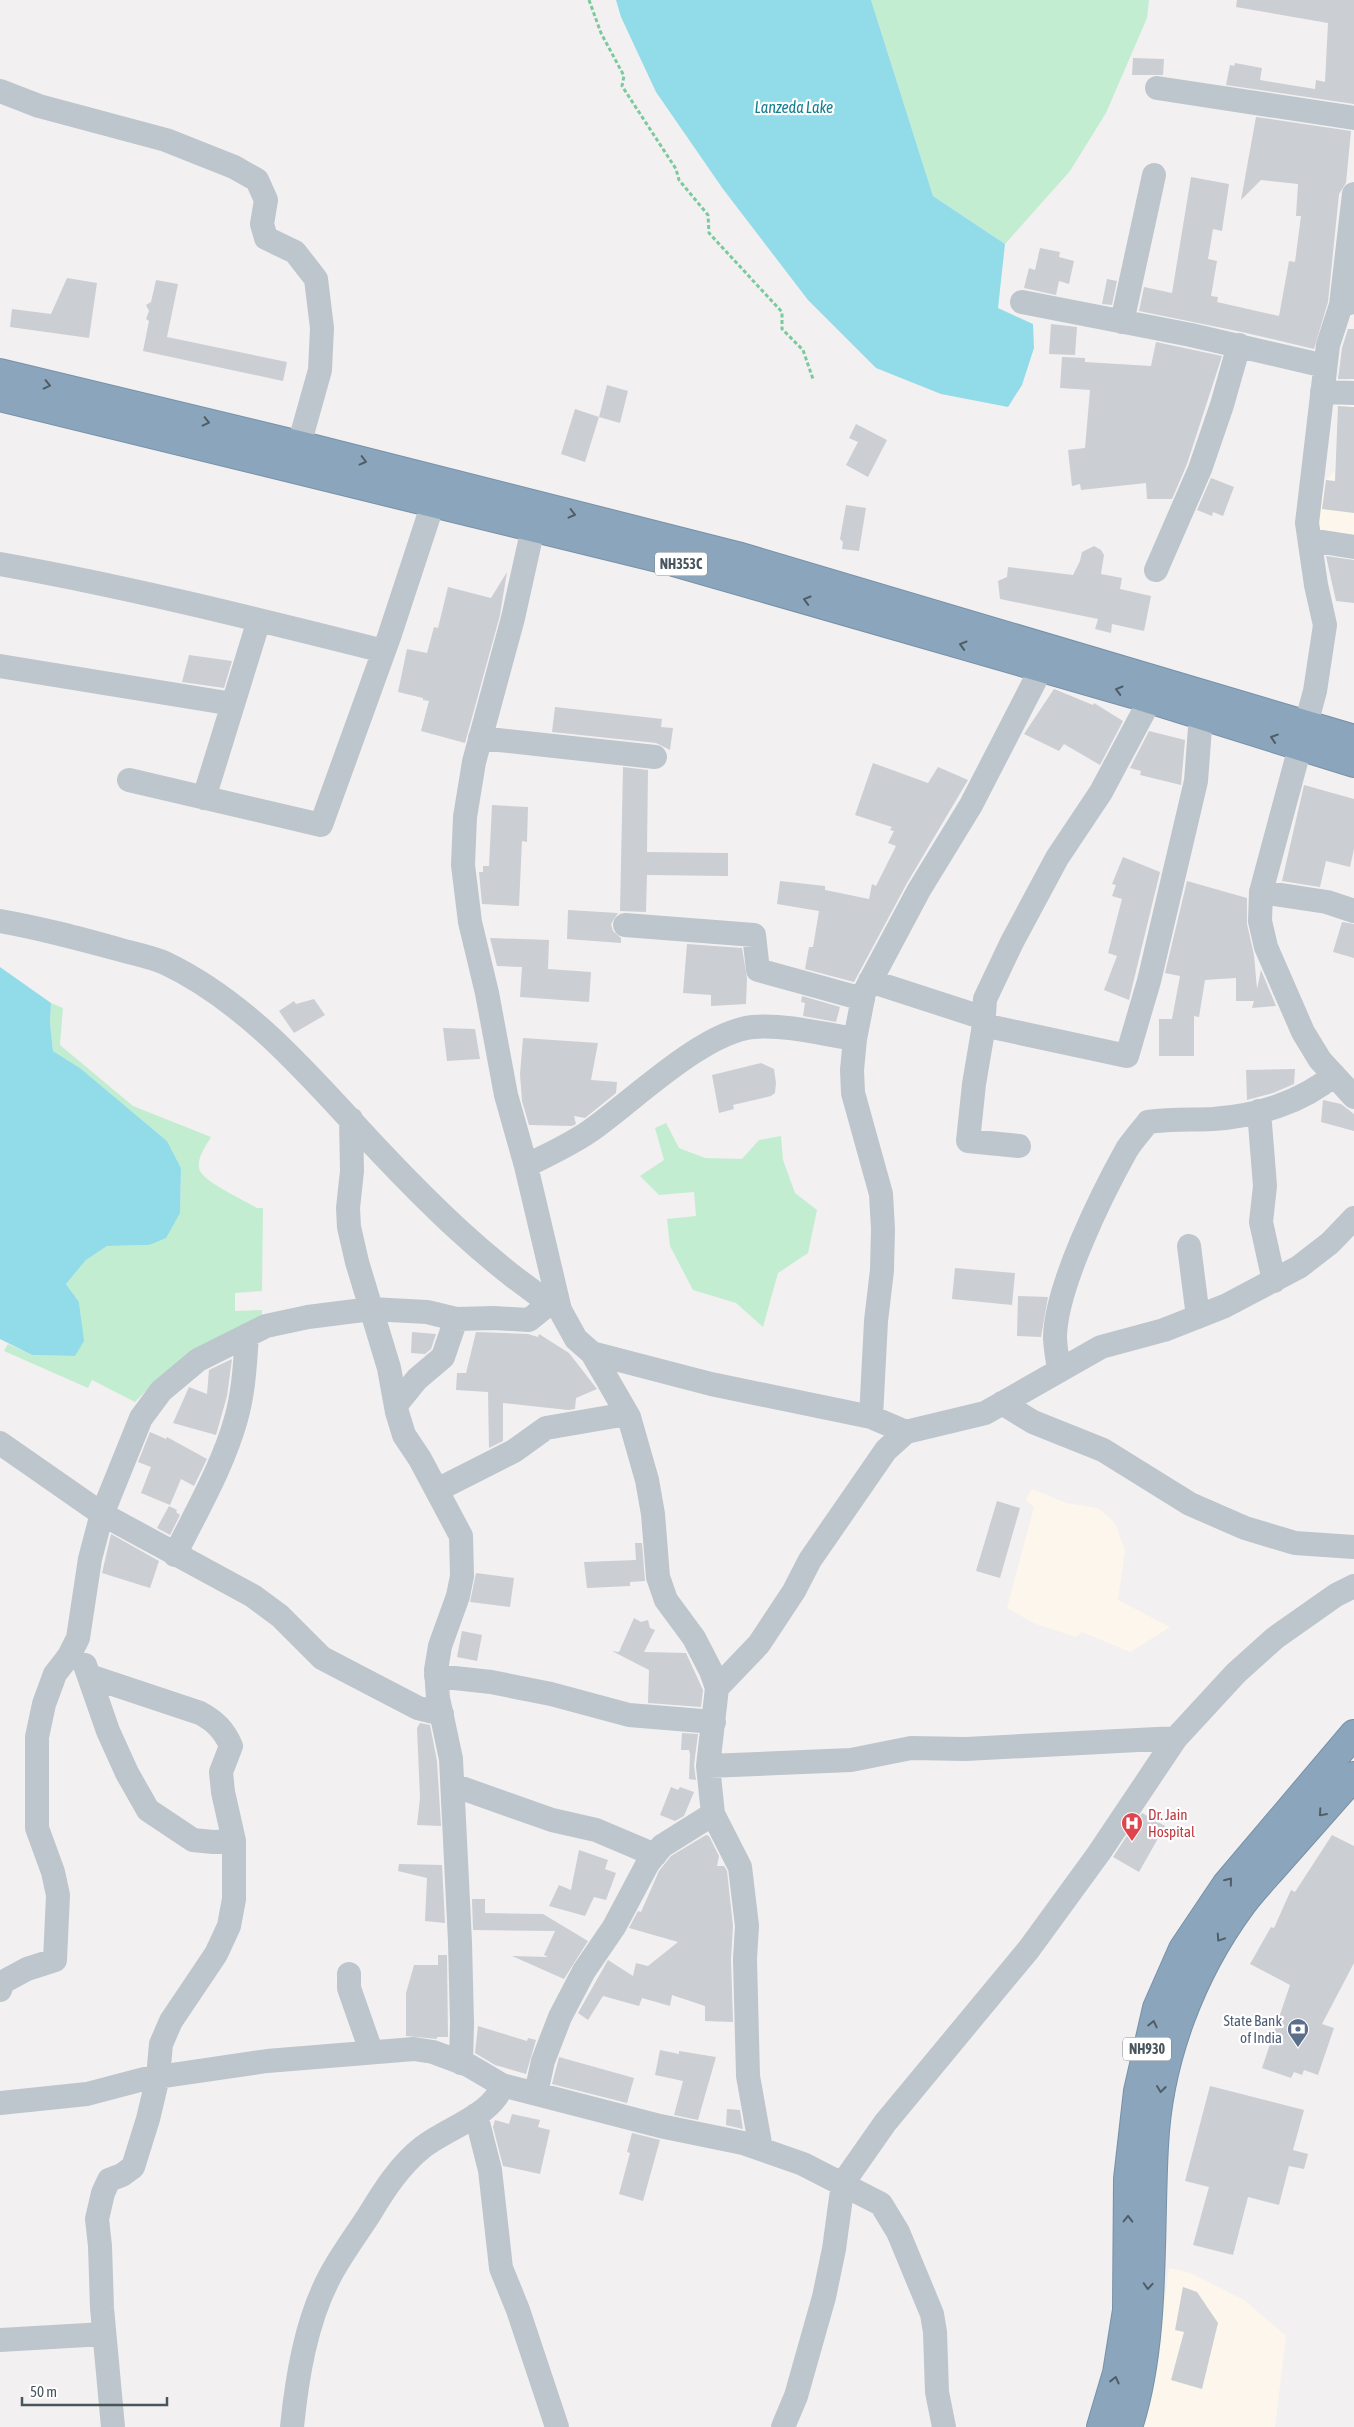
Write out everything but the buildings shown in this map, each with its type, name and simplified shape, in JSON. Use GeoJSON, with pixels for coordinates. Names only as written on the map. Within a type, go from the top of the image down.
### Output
{"type":"FeatureCollection","features":[{"type":"Feature","properties":{"kind":"highway","name":"NH353C"},"geometry":{"type":"LineString","coordinates":[[0,373],[299,445],[437,492]]}},
{"type":"Feature","properties":{"kind":"highway","name":"NH353C"},"geometry":{"type":"LineString","coordinates":[[0,397],[437,492],[535,516],[737,556],[1303,736],[1354,764]]}},
{"type":"Feature","properties":{"kind":"highway","name":"NH353C"},"geometry":{"type":"LineString","coordinates":[[535,516],[674,562],[1042,667],[1155,690],[1201,715],[1303,736],[1354,740]]}},
{"type":"Feature","properties":{"kind":"highway","name":"NH930"},"geometry":{"type":"LineString","coordinates":[[1101,2427],[1117,2373],[1127,2310],[1128,2178],[1138,2091],[1157,2008],[1182,1949],[1226,1885],[1354,1734]]}},
{"type":"Feature","properties":{"kind":"highway","name":"NH930"},"geometry":{"type":"LineString","coordinates":[[1128,2427],[1135,2407],[1144,2354],[1154,2144],[1163,2071],[1185,2009],[1213,1948],[1243,1903],[1354,1776]]}},
{"type":"Feature","properties":{"kind":"street"},"geometry":{"type":"LineString","coordinates":[[1157,88],[1354,118]]}},
{"type":"Feature","properties":{"kind":"street"},"geometry":{"type":"LineString","coordinates":[[0,91],[39,106],[166,140],[234,167],[257,180],[266,200],[262,224],[266,238],[295,252],[316,278],[322,328],[320,370],[299,445]]}},
{"type":"Feature","properties":{"kind":"street"},"geometry":{"type":"LineString","coordinates":[[1122,322],[1154,175]]}},
{"type":"Feature","properties":{"kind":"street"},"geometry":{"type":"LineString","coordinates":[[1354,194],[1347,304],[1328,345],[1307,523],[1316,585],[1325,625],[1315,691],[1262,892],[1260,922],[1266,947],[1303,1032],[1320,1060],[1354,1097]]}},
{"type":"Feature","properties":{"kind":"street"},"geometry":{"type":"LineString","coordinates":[[1022,302],[1240,345],[1325,366]]}},
{"type":"Feature","properties":{"kind":"street"},"geometry":{"type":"LineString","coordinates":[[1156,570],[1200,469],[1240,345]]}},
{"type":"Feature","properties":{"kind":"street"},"geometry":{"type":"LineString","coordinates":[[1322,392],[1354,393]]}},
{"type":"Feature","properties":{"kind":"street"},"geometry":{"type":"LineString","coordinates":[[129,780],[321,826],[384,651],[437,492]]}},
{"type":"Feature","properties":{"kind":"street"},"geometry":{"type":"LineString","coordinates":[[535,516],[513,618],[480,738],[465,817],[463,865],[470,922],[487,993],[506,1096],[526,1166],[555,1306],[576,1340],[592,1353],[627,1414],[646,1480],[653,1514],[661,1584],[666,1600],[694,1638],[711,1671],[717,1688],[708,1766],[713,1814],[740,1867],[746,1926],[748,2076],[761,2149]]}},
{"type":"Feature","properties":{"kind":"street"},"geometry":{"type":"LineString","coordinates":[[1310,540],[1354,547]]}},
{"type":"Feature","properties":{"kind":"street"},"geometry":{"type":"LineString","coordinates":[[0,564],[72,577],[384,651]]}},
{"type":"Feature","properties":{"kind":"street"},"geometry":{"type":"LineString","coordinates":[[204,798],[259,620]]}},
{"type":"Feature","properties":{"kind":"street"},"geometry":{"type":"LineString","coordinates":[[0,666],[233,704]]}},
{"type":"Feature","properties":{"kind":"street"},"geometry":{"type":"LineString","coordinates":[[871,1417],[876,1321],[882,1270],[883,1229],[881,1194],[853,1093],[852,1070],[855,1039],[867,990],[919,890],[971,805],[1042,667]]}},
{"type":"Feature","properties":{"kind":"street"},"geometry":{"type":"LineString","coordinates":[[1018,1146],[968,1141],[974,1084],[984,1021],[985,999],[1012,942],[1057,858],[1101,792],[1155,690]]}},
{"type":"Feature","properties":{"kind":"street"},"geometry":{"type":"LineString","coordinates":[[625,925],[754,935],[758,970],[867,990],[1127,1056],[1149,981],[1196,781],[1201,715]]}},
{"type":"Feature","properties":{"kind":"street"},"geometry":{"type":"LineString","coordinates":[[480,738],[655,757]]}},
{"type":"Feature","properties":{"kind":"street"},"geometry":{"type":"LineString","coordinates":[[1262,892],[1327,902],[1354,911]]}},
{"type":"Feature","properties":{"kind":"street"},"geometry":{"type":"LineString","coordinates":[[0,921],[87,941],[163,962],[190,977],[253,1021],[323,1088],[351,1120],[453,1226],[524,1286],[555,1306]]}},
{"type":"Feature","properties":{"kind":"street"},"geometry":{"type":"LineString","coordinates":[[526,1166],[589,1132],[630,1099],[720,1037],[752,1027],[786,1028],[855,1039]]}},
{"type":"Feature","properties":{"kind":"street"},"geometry":{"type":"LineString","coordinates":[[1059,1371],[1055,1336],[1058,1314],[1070,1273],[1098,1207],[1124,1156],[1148,1122],[1169,1119],[1243,1116],[1291,1102],[1317,1090],[1334,1075]]}},
{"type":"Feature","properties":{"kind":"street"},"geometry":{"type":"LineString","coordinates":[[1259,1111],[1265,1186],[1261,1222],[1274,1282]]}},
{"type":"Feature","properties":{"kind":"street"},"geometry":{"type":"LineString","coordinates":[[351,1120],[352,1172],[348,1208],[349,1227],[389,1368],[404,1435],[437,1490],[460,1536],[463,1556],[458,1596],[440,1646],[436,1676],[452,1759],[462,2024],[461,2063]]}},
{"type":"Feature","properties":{"kind":"street"},"geometry":{"type":"LineString","coordinates":[[717,1688],[759,1644],[794,1591],[810,1560],[886,1450],[906,1432],[985,1413],[1101,1347],[1164,1330],[1198,1317],[1274,1282],[1299,1267],[1330,1243],[1354,1218]]}},
{"type":"Feature","properties":{"kind":"street"},"geometry":{"type":"LineString","coordinates":[[1189,1246],[1198,1317]]}},
{"type":"Feature","properties":{"kind":"street"},"geometry":{"type":"LineString","coordinates":[[0,1990],[2,1982],[26,1969],[55,1960],[58,1895],[53,1872],[37,1828],[37,1738],[44,1704],[55,1674],[78,1638],[90,1558],[102,1514],[141,1418],[160,1391],[198,1360],[266,1326],[371,1309],[427,1312],[456,1319],[494,1318],[529,1320],[555,1306]]}},
{"type":"Feature","properties":{"kind":"street"},"geometry":{"type":"LineString","coordinates":[[396,1405],[417,1379],[443,1357],[456,1319]]}},
{"type":"Feature","properties":{"kind":"street"},"geometry":{"type":"LineString","coordinates":[[175,1554],[219,1466],[234,1426],[244,1382],[248,1335]]}},
{"type":"Feature","properties":{"kind":"street"},"geometry":{"type":"LineString","coordinates":[[592,1353],[711,1384],[871,1417],[906,1432]]}},
{"type":"Feature","properties":{"kind":"street"},"geometry":{"type":"LineString","coordinates":[[1002,1403],[1033,1422],[1103,1450],[1190,1504],[1245,1528],[1295,1543],[1354,1547]]}},
{"type":"Feature","properties":{"kind":"street"},"geometry":{"type":"LineString","coordinates":[[437,1490],[514,1451],[546,1428],[627,1414]]}},
{"type":"Feature","properties":{"kind":"street"},"geometry":{"type":"LineString","coordinates":[[0,1443],[102,1514],[253,1596],[280,1616],[322,1658],[418,1708],[442,1714]]}},
{"type":"Feature","properties":{"kind":"street"},"geometry":{"type":"LineString","coordinates":[[783,2427],[796,2396],[824,2297],[834,2249],[843,2183],[885,2123],[1029,1949],[1099,1853],[1176,1738],[1236,1673],[1275,1638],[1336,1596],[1354,1586]]}},
{"type":"Feature","properties":{"kind":"street"},"geometry":{"type":"LineString","coordinates":[[72,1649],[83,1658],[108,1731],[123,1765],[148,1810],[193,1840],[213,1842],[234,1841]]}},
{"type":"Feature","properties":{"kind":"street"},"geometry":{"type":"LineString","coordinates":[[89,1676],[200,1713],[215,1721],[231,1746],[222,1772],[223,1792],[234,1841],[234,1899],[229,1926],[216,1954],[171,2021],[161,2044],[158,2077],[148,2119],[133,2167],[110,2180],[103,2192],[97,2219],[104,2334],[113,2427]]}},
{"type":"Feature","properties":{"kind":"street"},"geometry":{"type":"LineString","coordinates":[[436,1676],[491,1682],[551,1694],[629,1715],[714,1722]]}},
{"type":"Feature","properties":{"kind":"street"},"geometry":{"type":"LineString","coordinates":[[708,1766],[851,1760],[910,1748],[966,1749],[1176,1738]]}},
{"type":"Feature","properties":{"kind":"street"},"geometry":{"type":"LineString","coordinates":[[453,1785],[552,1820],[596,1830],[655,1855]]}},
{"type":"Feature","properties":{"kind":"street"},"geometry":{"type":"LineString","coordinates":[[536,2093],[543,2061],[560,2017],[584,1971],[614,1927],[648,1863],[662,1846],[713,1814]]}},
{"type":"Feature","properties":{"kind":"street"},"geometry":{"type":"LineString","coordinates":[[349,1974],[349,1988],[371,2051]]}},
{"type":"Feature","properties":{"kind":"street"},"geometry":{"type":"LineString","coordinates":[[0,2103],[88,2094],[158,2077],[267,2061],[371,2051],[414,2049],[433,2052],[461,2063],[502,2085],[569,2103],[743,2143],[761,2149],[803,2164],[881,2204],[898,2232],[932,2314],[936,2332],[937,2392],[944,2427]]}},
{"type":"Feature","properties":{"kind":"street"},"geometry":{"type":"LineString","coordinates":[[292,2427],[303,2354],[315,2314],[330,2277],[392,2178],[422,2147],[454,2126],[476,2115],[500,2095],[502,2085]]}},
{"type":"Feature","properties":{"kind":"street"},"geometry":{"type":"LineString","coordinates":[[476,2115],[490,2170],[502,2268],[557,2427]]}},
{"type":"Feature","properties":{"kind":"street"},"geometry":{"type":"LineString","coordinates":[[0,2340],[104,2334]]}},
{"type":"Feature","properties":{"kind":"path"},"geometry":{"type":"LineString","coordinates":[[589,0],[601,34],[624,76],[622,86],[676,169],[678,180],[708,216],[709,232],[782,312],[782,329],[803,350],[813,379]]}},
{"type":"Feature","properties":{"kind":"shaded area"},"geometry":{"type":"Polygon","coordinates":[[[1339,400],[1354,400],[1354,539],[1317,532],[1321,492],[1325,492],[1326,480],[1335,471],[1339,400]]]}},
{"type":"Feature","properties":{"kind":"shaded area"},"geometry":{"type":"Polygon","coordinates":[[[1032,1489],[1066,1503],[1098,1508],[1115,1523],[1125,1550],[1118,1600],[1170,1627],[1130,1652],[1082,1632],[1076,1637],[1036,1624],[1007,1608],[1034,1507],[1026,1500],[1032,1489]]]}},
{"type":"Feature","properties":{"kind":"shaded area"},"geometry":{"type":"Polygon","coordinates":[[[1169,2268],[1191,2273],[1244,2300],[1286,2336],[1275,2427],[1142,2427],[1152,2395],[1169,2268]]]}},
{"type":"Feature","properties":{"kind":"green space"},"geometry":{"type":"Polygon","coordinates":[[[871,0],[1149,0],[1147,18],[1106,113],[1070,171],[1005,244],[933,196],[871,0]]]}},
{"type":"Feature","properties":{"kind":"green space"},"geometry":{"type":"Polygon","coordinates":[[[51,1003],[63,1008],[60,1045],[133,1106],[211,1137],[200,1158],[200,1171],[210,1181],[226,1191],[257,1208],[263,1208],[262,1291],[235,1293],[235,1311],[262,1310],[262,1319],[226,1334],[193,1353],[163,1375],[135,1402],[92,1380],[88,1388],[4,1351],[8,1344],[32,1355],[75,1356],[81,1318],[79,1302],[66,1284],[86,1260],[107,1246],[149,1245],[180,1212],[181,1168],[167,1141],[80,1068],[53,1051],[50,1023],[51,1003]]]}},
{"type":"Feature","properties":{"kind":"green space"},"geometry":{"type":"Polygon","coordinates":[[[666,1123],[679,1148],[705,1158],[742,1159],[759,1140],[781,1136],[783,1160],[795,1193],[817,1210],[808,1253],[778,1273],[763,1327],[736,1303],[693,1290],[670,1246],[667,1219],[696,1216],[694,1192],[659,1195],[640,1176],[664,1160],[655,1128],[666,1123]]]}},
{"type":"Feature","properties":{"kind":"water","name":"Lanzeda Lake"},"geometry":{"type":"Polygon","coordinates":[[[616,0],[871,0],[933,196],[1005,244],[998,308],[1033,324],[1034,348],[1022,385],[1008,407],[941,394],[876,368],[808,300],[723,189],[656,92],[621,17],[616,0]]]}},
{"type":"Feature","properties":{"kind":"water"},"geometry":{"type":"Polygon","coordinates":[[[0,967],[51,1003],[50,1023],[53,1051],[80,1068],[167,1141],[181,1168],[180,1213],[166,1238],[149,1245],[107,1246],[86,1260],[66,1284],[79,1302],[84,1341],[75,1356],[32,1355],[0,1339],[0,967]]]}},
{"type":"Feature","properties":{"kind":"place","name":"Dr. Jain Hospital"},"geometry":{"type":"Point","coordinates":[1132,1842]}},
{"type":"Feature","properties":{"kind":"place","name":"State Bank of India"},"geometry":{"type":"Point","coordinates":[1298,2048]}}]}
